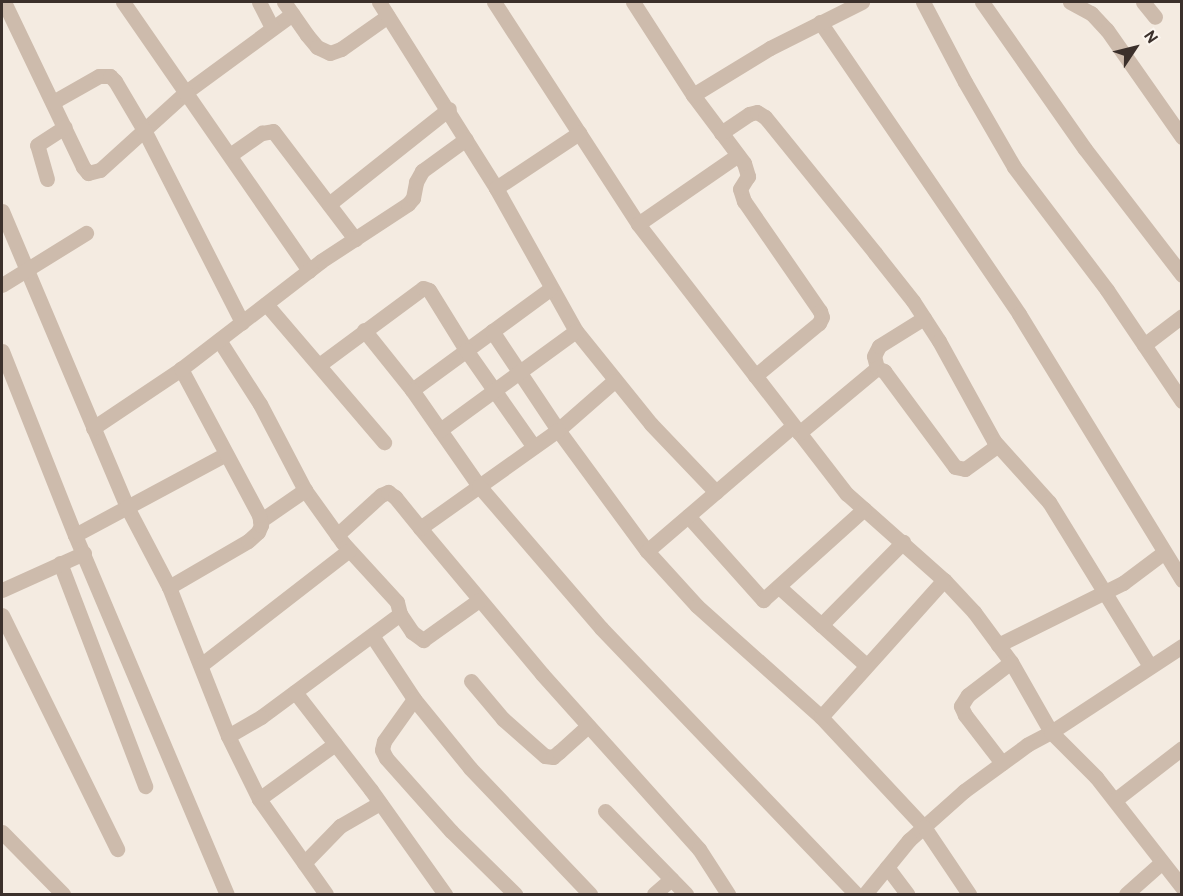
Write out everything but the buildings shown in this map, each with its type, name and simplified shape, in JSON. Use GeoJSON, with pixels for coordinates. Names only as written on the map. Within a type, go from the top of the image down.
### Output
{"type":"FeatureCollection","features":[{"type":"Feature","properties":{"kind":"street"},"geometry":{"type":"LineString","coordinates":[[4,2],[83,167],[88,173],[100,170],[186,92],[273,28],[288,8],[317,46],[330,53],[341,49],[388,16]]}},
{"type":"Feature","properties":{"kind":"street"},"geometry":{"type":"LineString","coordinates":[[123,2],[309,271]]}},
{"type":"Feature","properties":{"kind":"street"},"geometry":{"type":"LineString","coordinates":[[259,2],[273,28]]}},
{"type":"Feature","properties":{"kind":"street"},"geometry":{"type":"LineString","coordinates":[[379,2],[449,109],[576,331],[614,381],[651,424],[716,492]]}},
{"type":"Feature","properties":{"kind":"street"},"geometry":{"type":"LineString","coordinates":[[494,2],[638,224],[796,429],[847,494],[944,580],[974,612],[1011,662],[1051,732],[1072,751],[1115,800],[1182,887]]}},
{"type":"Feature","properties":{"kind":"street"},"geometry":{"type":"LineString","coordinates":[[693,95],[770,48],[862,2]]}},
{"type":"Feature","properties":{"kind":"street"},"geometry":{"type":"LineString","coordinates":[[923,2],[965,82],[1014,167],[1107,290],[1182,401]]}},
{"type":"Feature","properties":{"kind":"street"},"geometry":{"type":"LineString","coordinates":[[982,2],[1085,149],[1182,275]]}},
{"type":"Feature","properties":{"kind":"street"},"geometry":{"type":"LineString","coordinates":[[1070,2],[1091,14],[1107,30],[1182,137]]}},
{"type":"Feature","properties":{"kind":"street"},"geometry":{"type":"LineString","coordinates":[[1143,2],[1155,17]]}},
{"type":"Feature","properties":{"kind":"street"},"geometry":{"type":"LineString","coordinates":[[638,4],[693,95],[747,170],[747,176],[740,189],[744,201],[822,317],[819,323],[755,376]]}},
{"type":"Feature","properties":{"kind":"street"},"geometry":{"type":"LineString","coordinates":[[820,22],[1019,314],[1163,553],[1182,580]]}},
{"type":"Feature","properties":{"kind":"street"},"geometry":{"type":"LineString","coordinates":[[53,102],[99,76],[110,76],[144,130],[242,322]]}},
{"type":"Feature","properties":{"kind":"street"},"geometry":{"type":"LineString","coordinates":[[330,204],[449,109]]}},
{"type":"Feature","properties":{"kind":"street"},"geometry":{"type":"LineString","coordinates":[[721,133],[749,114],[757,112],[765,117],[924,318],[997,446],[1048,502],[1150,666]]}},
{"type":"Feature","properties":{"kind":"street"},"geometry":{"type":"LineString","coordinates":[[47,179],[37,145],[64,127]]}},
{"type":"Feature","properties":{"kind":"street"},"geometry":{"type":"LineString","coordinates":[[230,155],[262,133],[273,131],[355,239]]}},
{"type":"Feature","properties":{"kind":"street"},"geometry":{"type":"LineString","coordinates":[[496,188],[579,133]]}},
{"type":"Feature","properties":{"kind":"street"},"geometry":{"type":"LineString","coordinates":[[93,428],[181,369],[309,271],[408,204],[413,198],[416,182],[422,171],[466,139]]}},
{"type":"Feature","properties":{"kind":"street"},"geometry":{"type":"LineString","coordinates":[[638,224],[738,155]]}},
{"type":"Feature","properties":{"kind":"street"},"geometry":{"type":"LineString","coordinates":[[2,211],[127,507],[169,587],[228,736],[259,799],[326,894]]}},
{"type":"Feature","properties":{"kind":"street"},"geometry":{"type":"LineString","coordinates":[[2,285],[86,233]]}},
{"type":"Feature","properties":{"kind":"street"},"geometry":{"type":"LineString","coordinates":[[319,365],[423,288],[429,290],[466,350],[534,447]]}},
{"type":"Feature","properties":{"kind":"street"},"geometry":{"type":"LineString","coordinates":[[412,390],[550,289]]}},
{"type":"Feature","properties":{"kind":"street"},"geometry":{"type":"LineString","coordinates":[[266,304],[384,442]]}},
{"type":"Feature","properties":{"kind":"street"},"geometry":{"type":"LineString","coordinates":[[1144,345],[1182,316]]}},
{"type":"Feature","properties":{"kind":"street"},"geometry":{"type":"LineString","coordinates":[[877,368],[874,356],[879,346],[924,318]]}},
{"type":"Feature","properties":{"kind":"street"},"geometry":{"type":"LineString","coordinates":[[364,330],[412,390],[479,486],[601,628],[856,894]]}},
{"type":"Feature","properties":{"kind":"street"},"geometry":{"type":"LineString","coordinates":[[492,331],[558,430],[647,550],[697,606],[821,717],[924,826],[969,894]]}},
{"type":"Feature","properties":{"kind":"street"},"geometry":{"type":"LineString","coordinates":[[440,430],[576,331]]}},
{"type":"Feature","properties":{"kind":"street"},"geometry":{"type":"LineString","coordinates":[[219,340],[260,404],[305,490],[337,535],[396,602],[400,614],[412,632],[423,640],[479,600]]}},
{"type":"Feature","properties":{"kind":"street"},"geometry":{"type":"LineString","coordinates":[[2,351],[75,535],[226,894]]}},
{"type":"Feature","properties":{"kind":"street"},"geometry":{"type":"LineString","coordinates":[[647,550],[716,492],[877,368]]}},
{"type":"Feature","properties":{"kind":"street"},"geometry":{"type":"LineString","coordinates":[[877,368],[884,371],[955,466],[965,469],[997,446]]}},
{"type":"Feature","properties":{"kind":"street"},"geometry":{"type":"LineString","coordinates":[[181,369],[261,521]]}},
{"type":"Feature","properties":{"kind":"street"},"geometry":{"type":"LineString","coordinates":[[420,528],[558,430],[614,381]]}},
{"type":"Feature","properties":{"kind":"street"},"geometry":{"type":"LineString","coordinates":[[75,535],[226,454]]}},
{"type":"Feature","properties":{"kind":"street"},"geometry":{"type":"LineString","coordinates":[[169,587],[248,541],[258,532],[261,521],[305,490]]}},
{"type":"Feature","properties":{"kind":"street"},"geometry":{"type":"LineString","coordinates":[[337,535],[381,495],[388,492],[395,497],[479,600],[699,849],[728,894]]}},
{"type":"Feature","properties":{"kind":"street"},"geometry":{"type":"LineString","coordinates":[[688,516],[759,599],[767,599],[864,509]]}},
{"type":"Feature","properties":{"kind":"street"},"geometry":{"type":"LineString","coordinates":[[821,625],[903,542]]}},
{"type":"Feature","properties":{"kind":"street"},"geometry":{"type":"LineString","coordinates":[[201,665],[349,549]]}},
{"type":"Feature","properties":{"kind":"street"},"geometry":{"type":"LineString","coordinates":[[2,590],[84,553]]}},
{"type":"Feature","properties":{"kind":"street"},"geometry":{"type":"LineString","coordinates":[[998,645],[1123,583],[1163,553]]}},
{"type":"Feature","properties":{"kind":"street"},"geometry":{"type":"LineString","coordinates":[[60,563],[145,786]]}},
{"type":"Feature","properties":{"kind":"street"},"geometry":{"type":"LineString","coordinates":[[821,717],[944,580]]}},
{"type":"Feature","properties":{"kind":"street"},"geometry":{"type":"LineString","coordinates":[[779,587],[866,665]]}},
{"type":"Feature","properties":{"kind":"street"},"geometry":{"type":"LineString","coordinates":[[228,736],[295,692],[400,614]]}},
{"type":"Feature","properties":{"kind":"street"},"geometry":{"type":"LineString","coordinates":[[2,615],[117,849]]}},
{"type":"Feature","properties":{"kind":"street"},"geometry":{"type":"LineString","coordinates":[[373,636],[414,699],[470,768],[590,894]]}},
{"type":"Feature","properties":{"kind":"street"},"geometry":{"type":"LineString","coordinates":[[865,894],[909,840],[964,790],[1027,745],[1051,732],[1182,646]]}},
{"type":"Feature","properties":{"kind":"street"},"geometry":{"type":"LineString","coordinates":[[1002,763],[965,715],[961,706],[968,695],[1011,662]]}},
{"type":"Feature","properties":{"kind":"street"},"geometry":{"type":"LineString","coordinates":[[471,681],[503,719],[545,756],[553,757],[588,726]]}},
{"type":"Feature","properties":{"kind":"street"},"geometry":{"type":"LineString","coordinates":[[295,692],[380,803],[445,894]]}},
{"type":"Feature","properties":{"kind":"street"},"geometry":{"type":"LineString","coordinates":[[414,699],[384,741],[382,750],[386,758],[451,831],[515,894]]}},
{"type":"Feature","properties":{"kind":"street"},"geometry":{"type":"LineString","coordinates":[[259,799],[335,744]]}},
{"type":"Feature","properties":{"kind":"street"},"geometry":{"type":"LineString","coordinates":[[1115,800],[1182,748]]}},
{"type":"Feature","properties":{"kind":"street"},"geometry":{"type":"LineString","coordinates":[[304,863],[340,826],[380,803]]}},
{"type":"Feature","properties":{"kind":"street"},"geometry":{"type":"LineString","coordinates":[[605,811],[686,894]]}},
{"type":"Feature","properties":{"kind":"street"},"geometry":{"type":"LineString","coordinates":[[4,839],[63,894]]}},
{"type":"Feature","properties":{"kind":"street"},"geometry":{"type":"LineString","coordinates":[[1126,894],[1162,862]]}},
{"type":"Feature","properties":{"kind":"street"},"geometry":{"type":"LineString","coordinates":[[887,867],[908,894]]}},
{"type":"Feature","properties":{"kind":"street"},"geometry":{"type":"LineString","coordinates":[[654,894],[671,879]]}}]}
